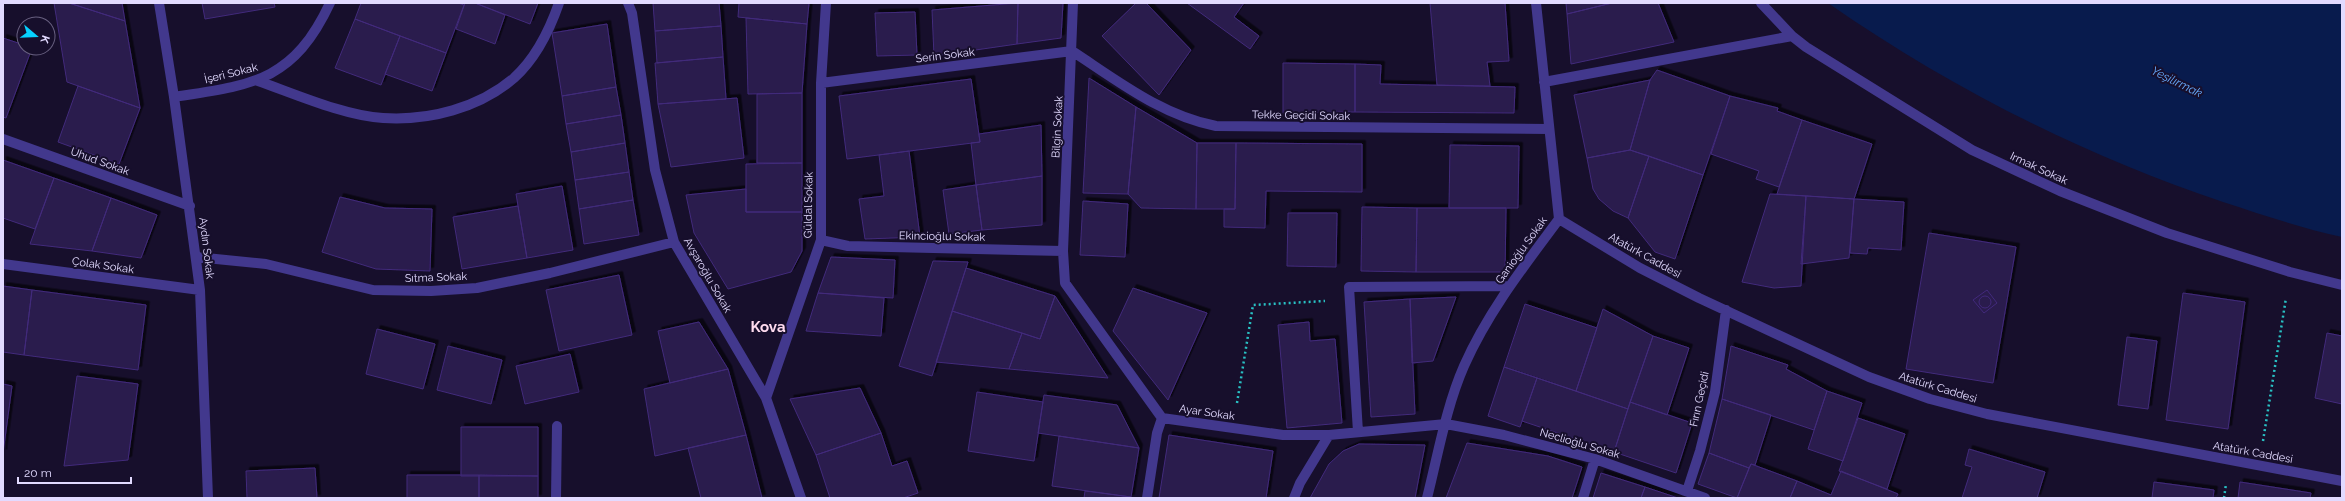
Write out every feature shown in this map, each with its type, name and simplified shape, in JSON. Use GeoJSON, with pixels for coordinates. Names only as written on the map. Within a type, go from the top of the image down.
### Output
{"type":"FeatureCollection","features":[{"type":"Feature","properties":{"kind":"street","name":"Aydın Sokak"},"geometry":{"type":"LineString","coordinates":[[159,3],[190,206],[200,290],[208,498]]}},
{"type":"Feature","properties":{"kind":"street","name":"İşeri Sokak"},"geometry":{"type":"LineString","coordinates":[[174,97],[225,89],[258,81],[291,61],[310,38],[330,3]]}},
{"type":"Feature","properties":{"kind":"street"},"geometry":{"type":"LineString","coordinates":[[258,81],[329,105],[383,118],[412,117],[469,106],[492,93],[514,77],[534,52],[552,22],[560,3]]}},
{"type":"Feature","properties":{"kind":"street","name":"Avşaroğlu Sokak"},"geometry":{"type":"LineString","coordinates":[[628,3],[632,13],[655,170],[674,242],[766,398],[801,498]]}},
{"type":"Feature","properties":{"kind":"street","name":"Güldal Sokak"},"geometry":{"type":"LineString","coordinates":[[766,398],[821,240],[821,82],[826,3]]}},
{"type":"Feature","properties":{"kind":"street","name":"Bilgin Sokak"},"geometry":{"type":"LineString","coordinates":[[1063,251],[1073,3]]}},
{"type":"Feature","properties":{"kind":"street","name":"Ganioğlu Sokak"},"geometry":{"type":"LineString","coordinates":[[1427,498],[1446,424],[1463,368],[1480,332],[1509,286],[1559,219],[1536,3]]}},
{"type":"Feature","properties":{"kind":"street","name":"Irmak Sokak"},"geometry":{"type":"LineString","coordinates":[[1761,3],[1792,36],[1863,84],[1972,150],[2060,191],[2167,233],[2290,272],[2342,286]]}},
{"type":"Feature","properties":{"kind":"street"},"geometry":{"type":"LineString","coordinates":[[1544,82],[1792,36]]}},
{"type":"Feature","properties":{"kind":"street","name":"Serin Sokak"},"geometry":{"type":"LineString","coordinates":[[821,82],[1072,51]]}},
{"type":"Feature","properties":{"kind":"street","name":"Tekke Geçidi Sokak"},"geometry":{"type":"LineString","coordinates":[[1072,51],[1147,101],[1194,121],[1216,126],[1550,129]]}},
{"type":"Feature","properties":{"kind":"street","name":"Uhud Sokak"},"geometry":{"type":"LineString","coordinates":[[3,139],[190,206]]}},
{"type":"Feature","properties":{"kind":"street","name":"Atatürk Caddesi"},"geometry":{"type":"LineString","coordinates":[[1559,219],[1640,268],[1726,310],[1869,377],[1930,399],[1987,414],[2342,481]]}},
{"type":"Feature","properties":{"kind":"street","name":"Ekincioğlu Sokak"},"geometry":{"type":"LineString","coordinates":[[821,240],[848,246],[1063,251]]}},
{"type":"Feature","properties":{"kind":"street","name":"Sıtma Sokak"},"geometry":{"type":"LineString","coordinates":[[196,257],[266,264],[373,290],[431,291],[477,288],[550,273],[674,242]]}},
{"type":"Feature","properties":{"kind":"street","name":"Ayar Sokak"},"geometry":{"type":"LineString","coordinates":[[1063,251],[1065,283],[1162,418],[1283,435],[1329,435],[1446,424]]}},
{"type":"Feature","properties":{"kind":"street","name":"Çolak Sokak"},"geometry":{"type":"LineString","coordinates":[[3,264],[200,290]]}},
{"type":"Feature","properties":{"kind":"street"},"geometry":{"type":"LineString","coordinates":[[1358,432],[1349,287],[1509,286]]}},
{"type":"Feature","properties":{"kind":"street","name":"Fırın Geçidi"},"geometry":{"type":"LineString","coordinates":[[1687,491],[1700,451],[1715,392],[1726,310]]}},
{"type":"Feature","properties":{"kind":"street"},"geometry":{"type":"LineString","coordinates":[[1147,498],[1157,432],[1162,418]]}},
{"type":"Feature","properties":{"kind":"street","name":"Neclioğlu Sokak"},"geometry":{"type":"LineString","coordinates":[[1446,424],[1504,435],[1595,459],[1705,498]]}},
{"type":"Feature","properties":{"kind":"street"},"geometry":{"type":"LineString","coordinates":[[556,498],[557,426]]}},
{"type":"Feature","properties":{"kind":"street"},"geometry":{"type":"LineString","coordinates":[[1294,498],[1300,483],[1329,435]]}},
{"type":"Feature","properties":{"kind":"street"},"geometry":{"type":"LineString","coordinates":[[1583,498],[1595,459]]}},
{"type":"Feature","properties":{"kind":"path"},"geometry":{"type":"LineString","coordinates":[[2260,465],[2290,272]]}},
{"type":"Feature","properties":{"kind":"path"},"geometry":{"type":"LineString","coordinates":[[1232,428],[1253,305],[1350,300]]}},
{"type":"Feature","properties":{"kind":"water","name":"Yeşilırmak"},"geometry":{"type":"Polygon","coordinates":[[[1828,3],[2342,3],[2342,237],[2223,202],[2119,163],[2069,141],[1970,91],[1874,34],[1828,3]]]}},
{"type":"Feature","properties":{"kind":"building"},"geometry":{"type":"Polygon","coordinates":[[[54,3],[69,3],[125,21],[140,108],[67,82],[54,3]]]}},
{"type":"Feature","properties":{"kind":"building"},"geometry":{"type":"Polygon","coordinates":[[[69,3],[122,3],[125,21],[69,3]]]}},
{"type":"Feature","properties":{"kind":"building"},"geometry":{"type":"Polygon","coordinates":[[[202,3],[274,3],[275,7],[205,19],[202,3]]]}},
{"type":"Feature","properties":{"kind":"building"},"geometry":{"type":"Polygon","coordinates":[[[361,3],[458,3],[464,5],[446,53],[355,19],[361,3]]]}},
{"type":"Feature","properties":{"kind":"building"},"geometry":{"type":"Polygon","coordinates":[[[465,3],[475,3],[505,15],[495,44],[456,29],[465,3]]]}},
{"type":"Feature","properties":{"kind":"building"},"geometry":{"type":"Polygon","coordinates":[[[475,3],[538,3],[530,24],[475,3]]]}},
{"type":"Feature","properties":{"kind":"building"},"geometry":{"type":"Polygon","coordinates":[[[653,3],[719,3],[721,26],[655,31],[653,3]]]}},
{"type":"Feature","properties":{"kind":"building"},"geometry":{"type":"Polygon","coordinates":[[[739,3],[809,3],[807,24],[738,17],[739,3]]]}},
{"type":"Feature","properties":{"kind":"building"},"geometry":{"type":"Polygon","coordinates":[[[1018,3],[1017,44],[934,56],[932,10],[1018,3]]]}},
{"type":"Feature","properties":{"kind":"building"},"geometry":{"type":"Polygon","coordinates":[[[1018,3],[1063,3],[1061,38],[1017,44],[1018,3]]]}},
{"type":"Feature","properties":{"kind":"building"},"geometry":{"type":"Polygon","coordinates":[[[1136,3],[1146,3],[1191,50],[1159,95],[1102,36],[1136,3]]]}},
{"type":"Feature","properties":{"kind":"building"},"geometry":{"type":"Polygon","coordinates":[[[1187,3],[1244,3],[1234,17],[1259,36],[1250,49],[1187,3]]]}},
{"type":"Feature","properties":{"kind":"building"},"geometry":{"type":"Polygon","coordinates":[[[1430,3],[1505,3],[1509,61],[1487,62],[1490,86],[1437,85],[1430,3]]]}},
{"type":"Feature","properties":{"kind":"building"},"geometry":{"type":"Polygon","coordinates":[[[1566,3],[1612,3],[1567,14],[1566,3]]]}},
{"type":"Feature","properties":{"kind":"building"},"geometry":{"type":"Polygon","coordinates":[[[1612,3],[1658,3],[1674,42],[1571,64],[1567,14],[1612,3]]]}},
{"type":"Feature","properties":{"kind":"building"},"geometry":{"type":"Polygon","coordinates":[[[915,12],[917,55],[877,56],[875,13],[915,12]]]}},
{"type":"Feature","properties":{"kind":"building"},"geometry":{"type":"Polygon","coordinates":[[[746,18],[807,24],[802,93],[748,94],[746,18]]]}},
{"type":"Feature","properties":{"kind":"building"},"geometry":{"type":"Polygon","coordinates":[[[355,19],[400,36],[381,85],[335,68],[355,19]]]}},
{"type":"Feature","properties":{"kind":"building"},"geometry":{"type":"Polygon","coordinates":[[[607,24],[616,87],[562,96],[552,33],[607,24]]]}},
{"type":"Feature","properties":{"kind":"building"},"geometry":{"type":"Polygon","coordinates":[[[721,26],[723,57],[657,63],[655,31],[721,26]]]}},
{"type":"Feature","properties":{"kind":"building"},"geometry":{"type":"Polygon","coordinates":[[[400,36],[446,53],[432,91],[385,74],[400,36]]]}},
{"type":"Feature","properties":{"kind":"building"},"geometry":{"type":"Polygon","coordinates":[[[3,38],[16,42],[16,56],[29,56],[6,118],[3,117],[3,38]]]}},
{"type":"Feature","properties":{"kind":"building"},"geometry":{"type":"Polygon","coordinates":[[[723,57],[726,99],[658,104],[655,63],[723,57]]]}},
{"type":"Feature","properties":{"kind":"building"},"geometry":{"type":"Polygon","coordinates":[[[1283,63],[1355,64],[1355,112],[1283,113],[1283,63]]]}},
{"type":"Feature","properties":{"kind":"building"},"geometry":{"type":"Polygon","coordinates":[[[1355,64],[1381,65],[1380,84],[1515,87],[1514,113],[1355,112],[1355,64]]]}},
{"type":"Feature","properties":{"kind":"building"},"geometry":{"type":"Polygon","coordinates":[[[1657,70],[1730,96],[1703,175],[1630,150],[1650,80],[1657,70]]]}},
{"type":"Feature","properties":{"kind":"building"},"geometry":{"type":"Polygon","coordinates":[[[1089,78],[1136,107],[1128,194],[1083,193],[1089,78]]]}},
{"type":"Feature","properties":{"kind":"building"},"geometry":{"type":"Polygon","coordinates":[[[971,79],[980,142],[847,159],[839,96],[971,79]]]}},
{"type":"Feature","properties":{"kind":"building"},"geometry":{"type":"Polygon","coordinates":[[[1650,80],[1630,150],[1587,158],[1574,95],[1650,80]]]}},
{"type":"Feature","properties":{"kind":"building"},"geometry":{"type":"Polygon","coordinates":[[[78,86],[140,108],[119,164],[58,142],[78,86]]]}},
{"type":"Feature","properties":{"kind":"building"},"geometry":{"type":"Polygon","coordinates":[[[616,87],[621,115],[566,124],[562,96],[616,87]]]}},
{"type":"Feature","properties":{"kind":"building"},"geometry":{"type":"Polygon","coordinates":[[[802,93],[802,163],[757,163],[757,94],[802,93]]]}},
{"type":"Feature","properties":{"kind":"building"},"geometry":{"type":"Polygon","coordinates":[[[1730,96],[1778,108],[1777,111],[1802,120],[1779,187],[1756,179],[1759,171],[1711,154],[1730,96]]]}},
{"type":"Feature","properties":{"kind":"building"},"geometry":{"type":"Polygon","coordinates":[[[737,98],[744,158],[671,167],[658,104],[737,98]]]}},
{"type":"Feature","properties":{"kind":"building"},"geometry":{"type":"Polygon","coordinates":[[[1136,107],[1197,143],[1196,209],[1141,208],[1128,194],[1136,107]]]}},
{"type":"Feature","properties":{"kind":"building"},"geometry":{"type":"Polygon","coordinates":[[[621,115],[625,143],[571,152],[566,124],[621,115]]]}},
{"type":"Feature","properties":{"kind":"building"},"geometry":{"type":"Polygon","coordinates":[[[1802,120],[1872,144],[1854,199],[1777,194],[1802,120]]]}},
{"type":"Feature","properties":{"kind":"building"},"geometry":{"type":"Polygon","coordinates":[[[1041,125],[1042,176],[976,185],[971,143],[980,142],[979,134],[1041,125]]]}},
{"type":"Feature","properties":{"kind":"building"},"geometry":{"type":"Polygon","coordinates":[[[625,143],[629,172],[575,180],[571,152],[625,143]]]}},
{"type":"Feature","properties":{"kind":"building"},"geometry":{"type":"Polygon","coordinates":[[[1197,143],[1236,143],[1235,209],[1196,209],[1197,143]]]}},
{"type":"Feature","properties":{"kind":"building"},"geometry":{"type":"Polygon","coordinates":[[[1236,143],[1362,144],[1362,192],[1266,191],[1265,228],[1224,227],[1224,209],[1235,209],[1236,143]]]}},
{"type":"Feature","properties":{"kind":"building"},"geometry":{"type":"Polygon","coordinates":[[[1450,145],[1519,146],[1518,208],[1449,208],[1450,145]]]}},
{"type":"Feature","properties":{"kind":"building"},"geometry":{"type":"Polygon","coordinates":[[[1630,150],[1649,156],[1628,218],[1613,211],[1599,199],[1593,189],[1587,158],[1630,150]]]}},
{"type":"Feature","properties":{"kind":"building"},"geometry":{"type":"Polygon","coordinates":[[[909,151],[920,237],[865,239],[859,199],[884,196],[879,155],[909,151]]]}},
{"type":"Feature","properties":{"kind":"building"},"geometry":{"type":"Polygon","coordinates":[[[1649,156],[1703,175],[1675,259],[1655,252],[1628,218],[1649,156]]]}},
{"type":"Feature","properties":{"kind":"building"},"geometry":{"type":"Polygon","coordinates":[[[3,160],[54,178],[35,229],[3,218],[3,160]]]}},
{"type":"Feature","properties":{"kind":"building"},"geometry":{"type":"Polygon","coordinates":[[[802,163],[802,212],[746,212],[746,164],[802,163]]]}},
{"type":"Feature","properties":{"kind":"building"},"geometry":{"type":"Polygon","coordinates":[[[629,172],[633,200],[579,209],[575,180],[629,172]]]}},
{"type":"Feature","properties":{"kind":"building"},"geometry":{"type":"Polygon","coordinates":[[[1042,176],[1042,225],[982,230],[976,185],[1042,176]]]}},
{"type":"Feature","properties":{"kind":"building"},"geometry":{"type":"Polygon","coordinates":[[[54,178],[111,198],[92,251],[30,244],[54,178]]]}},
{"type":"Feature","properties":{"kind":"building"},"geometry":{"type":"Polygon","coordinates":[[[976,185],[982,230],[949,234],[943,190],[976,185]]]}},
{"type":"Feature","properties":{"kind":"building"},"geometry":{"type":"Polygon","coordinates":[[[562,186],[573,250],[527,258],[516,194],[562,186]]]}},
{"type":"Feature","properties":{"kind":"building"},"geometry":{"type":"Polygon","coordinates":[[[746,189],[746,212],[802,212],[802,251],[791,272],[728,289],[694,233],[686,195],[746,189]]]}},
{"type":"Feature","properties":{"kind":"building"},"geometry":{"type":"Polygon","coordinates":[[[1770,194],[1806,196],[1801,286],[1774,288],[1742,282],[1770,194]]]}},
{"type":"Feature","properties":{"kind":"building"},"geometry":{"type":"Polygon","coordinates":[[[1806,196],[1854,199],[1849,258],[1801,264],[1806,196]]]}},
{"type":"Feature","properties":{"kind":"building"},"geometry":{"type":"Polygon","coordinates":[[[340,197],[385,208],[432,209],[430,271],[376,269],[322,252],[340,197]]]}},
{"type":"Feature","properties":{"kind":"building"},"geometry":{"type":"Polygon","coordinates":[[[111,198],[157,215],[141,258],[92,251],[111,198]]]}},
{"type":"Feature","properties":{"kind":"building"},"geometry":{"type":"Polygon","coordinates":[[[1854,199],[1904,202],[1901,250],[1868,248],[1867,254],[1850,253],[1854,199]]]}},
{"type":"Feature","properties":{"kind":"building"},"geometry":{"type":"Polygon","coordinates":[[[633,200],[639,235],[584,244],[579,209],[633,200]]]}},
{"type":"Feature","properties":{"kind":"building"},"geometry":{"type":"Polygon","coordinates":[[[1083,201],[1128,204],[1125,257],[1080,255],[1083,201]]]}},
{"type":"Feature","properties":{"kind":"building"},"geometry":{"type":"Polygon","coordinates":[[[518,206],[527,258],[462,269],[453,217],[518,206]]]}},
{"type":"Feature","properties":{"kind":"building"},"geometry":{"type":"Polygon","coordinates":[[[1362,207],[1417,208],[1416,272],[1361,271],[1362,207]]]}},
{"type":"Feature","properties":{"kind":"building"},"geometry":{"type":"Polygon","coordinates":[[[1417,208],[1506,208],[1505,272],[1416,272],[1417,208]]]}},
{"type":"Feature","properties":{"kind":"building"},"geometry":{"type":"Polygon","coordinates":[[[1288,213],[1337,213],[1336,267],[1287,266],[1288,213]]]}},
{"type":"Feature","properties":{"kind":"building"},"geometry":{"type":"Polygon","coordinates":[[[1929,233],[2016,247],[1993,383],[1906,369],[1929,233]]]}},
{"type":"Feature","properties":{"kind":"building"},"geometry":{"type":"Polygon","coordinates":[[[831,257],[895,260],[893,298],[818,293],[831,257]]]}},
{"type":"Feature","properties":{"kind":"building"},"geometry":{"type":"Polygon","coordinates":[[[933,261],[968,262],[932,376],[899,366],[933,261]]]}},
{"type":"Feature","properties":{"kind":"building"},"geometry":{"type":"Polygon","coordinates":[[[966,268],[1055,296],[1040,339],[952,311],[966,268]]]}},
{"type":"Feature","properties":{"kind":"building"},"geometry":{"type":"Polygon","coordinates":[[[619,275],[632,335],[559,351],[546,290],[619,275]]]}},
{"type":"Feature","properties":{"kind":"building"},"geometry":{"type":"Polygon","coordinates":[[[3,286],[32,290],[24,355],[3,352],[3,286]]]}},
{"type":"Feature","properties":{"kind":"building"},"geometry":{"type":"Polygon","coordinates":[[[1133,288],[1207,313],[1168,400],[1113,331],[1133,288]]]}},
{"type":"Feature","properties":{"kind":"building"},"geometry":{"type":"Polygon","coordinates":[[[32,290],[146,305],[138,370],[24,355],[32,290]]]}},
{"type":"Feature","properties":{"kind":"building"},"geometry":{"type":"Polygon","coordinates":[[[1987,290],[1997,303],[1984,313],[1973,300],[1987,290]]]}},
{"type":"Feature","properties":{"kind":"building"},"geometry":{"type":"Polygon","coordinates":[[[818,293],[884,298],[881,336],[806,331],[818,293]]]}},
{"type":"Feature","properties":{"kind":"building"},"geometry":{"type":"Polygon","coordinates":[[[2183,293],[2245,302],[2228,429],[2166,420],[2183,293]]]}},
{"type":"Feature","properties":{"kind":"building"},"geometry":{"type":"Polygon","coordinates":[[[1055,296],[1108,378],[1009,369],[1022,333],[1040,339],[1055,296]]]}},
{"type":"Feature","properties":{"kind":"building"},"geometry":{"type":"Polygon","coordinates":[[[1987,296],[1990,297],[1990,307],[1983,308],[1980,307],[1979,300],[1980,297],[1987,296]]]}},
{"type":"Feature","properties":{"kind":"building"},"geometry":{"type":"Polygon","coordinates":[[[1456,297],[1433,361],[1412,363],[1410,299],[1456,297]]]}},
{"type":"Feature","properties":{"kind":"building"},"geometry":{"type":"Polygon","coordinates":[[[1410,299],[1415,414],[1371,417],[1364,302],[1410,299]]]}},
{"type":"Feature","properties":{"kind":"building"},"geometry":{"type":"Polygon","coordinates":[[[1525,304],[1597,328],[1576,391],[1504,367],[1525,304]]]}},
{"type":"Feature","properties":{"kind":"building"},"geometry":{"type":"Polygon","coordinates":[[[1603,309],[1653,336],[1628,409],[1576,391],[1603,309]]]}},
{"type":"Feature","properties":{"kind":"building"},"geometry":{"type":"Polygon","coordinates":[[[952,311],[1022,333],[1009,369],[936,362],[952,311]]]}},
{"type":"Feature","properties":{"kind":"building"},"geometry":{"type":"Polygon","coordinates":[[[699,322],[728,369],[670,383],[658,331],[699,322]]]}},
{"type":"Feature","properties":{"kind":"building"},"geometry":{"type":"Polygon","coordinates":[[[1309,322],[1310,341],[1335,339],[1342,423],[1287,428],[1278,325],[1309,322]]]}},
{"type":"Feature","properties":{"kind":"building"},"geometry":{"type":"Polygon","coordinates":[[[377,329],[435,344],[423,389],[366,374],[377,329]]]}},
{"type":"Feature","properties":{"kind":"building"},"geometry":{"type":"Polygon","coordinates":[[[2327,333],[2342,336],[2342,404],[2315,398],[2327,333]]]}},
{"type":"Feature","properties":{"kind":"building"},"geometry":{"type":"Polygon","coordinates":[[[1653,336],[1689,348],[1667,415],[1630,402],[1653,336]]]}},
{"type":"Feature","properties":{"kind":"building"},"geometry":{"type":"Polygon","coordinates":[[[2127,337],[2157,341],[2148,409],[2118,405],[2127,337]]]}},
{"type":"Feature","properties":{"kind":"building"},"geometry":{"type":"Polygon","coordinates":[[[448,346],[502,360],[491,404],[437,390],[448,346]]]}},
{"type":"Feature","properties":{"kind":"building"},"geometry":{"type":"Polygon","coordinates":[[[1731,346],[1788,365],[1786,369],[1827,391],[1814,430],[1722,399],[1731,346]]]}},
{"type":"Feature","properties":{"kind":"building"},"geometry":{"type":"Polygon","coordinates":[[[570,354],[579,392],[525,404],[516,366],[570,354]]]}},
{"type":"Feature","properties":{"kind":"building"},"geometry":{"type":"Polygon","coordinates":[[[1504,367],[1537,378],[1520,427],[1488,416],[1504,367]]]}},
{"type":"Feature","properties":{"kind":"building"},"geometry":{"type":"Polygon","coordinates":[[[728,369],[746,435],[655,456],[644,389],[728,369]]]}},
{"type":"Feature","properties":{"kind":"building"},"geometry":{"type":"Polygon","coordinates":[[[77,376],[138,384],[128,460],[64,466],[77,376]]]}},
{"type":"Feature","properties":{"kind":"building"},"geometry":{"type":"Polygon","coordinates":[[[1537,378],[1628,409],[1614,452],[1522,421],[1537,378]]]}},
{"type":"Feature","properties":{"kind":"building"},"geometry":{"type":"Polygon","coordinates":[[[3,384],[12,386],[3,453],[3,384]]]}},
{"type":"Feature","properties":{"kind":"building"},"geometry":{"type":"Polygon","coordinates":[[[860,388],[881,433],[816,455],[790,399],[860,388]]]}},
{"type":"Feature","properties":{"kind":"building"},"geometry":{"type":"Polygon","coordinates":[[[1827,391],[1862,403],[1843,461],[1808,449],[1827,391]]]}},
{"type":"Feature","properties":{"kind":"building"},"geometry":{"type":"Polygon","coordinates":[[[977,392],[1043,402],[1034,461],[968,451],[977,392]]]}},
{"type":"Feature","properties":{"kind":"building"},"geometry":{"type":"Polygon","coordinates":[[[1044,395],[1117,405],[1139,448],[1038,433],[1044,395]]]}},
{"type":"Feature","properties":{"kind":"building"},"geometry":{"type":"Polygon","coordinates":[[[1722,399],[1771,415],[1755,465],[1751,464],[1749,468],[1709,453],[1722,399]]]}},
{"type":"Feature","properties":{"kind":"building"},"geometry":{"type":"Polygon","coordinates":[[[1630,402],[1692,423],[1676,473],[1614,452],[1630,402]]]}},
{"type":"Feature","properties":{"kind":"building"},"geometry":{"type":"Polygon","coordinates":[[[1858,418],[1905,434],[1887,489],[1839,471],[1858,418]]]}},
{"type":"Feature","properties":{"kind":"building"},"geometry":{"type":"Polygon","coordinates":[[[461,427],[538,427],[538,476],[461,476],[461,427]]]}},
{"type":"Feature","properties":{"kind":"building"},"geometry":{"type":"Polygon","coordinates":[[[881,433],[892,466],[907,461],[918,493],[903,498],[830,498],[816,455],[881,433]]]}},
{"type":"Feature","properties":{"kind":"building"},"geometry":{"type":"Polygon","coordinates":[[[746,435],[762,498],[701,498],[688,448],[746,435]]]}},
{"type":"Feature","properties":{"kind":"building"},"geometry":{"type":"Polygon","coordinates":[[[1169,435],[1273,451],[1266,498],[1159,498],[1169,435]]]}},
{"type":"Feature","properties":{"kind":"building"},"geometry":{"type":"Polygon","coordinates":[[[1059,436],[1139,448],[1131,497],[1052,486],[1059,436]]]}},
{"type":"Feature","properties":{"kind":"building"},"geometry":{"type":"Polygon","coordinates":[[[1467,443],[1548,456],[1582,467],[1572,498],[1446,498],[1467,443]]]}},
{"type":"Feature","properties":{"kind":"building"},"geometry":{"type":"Polygon","coordinates":[[[1359,444],[1425,445],[1415,498],[1310,498],[1329,464],[1343,451],[1359,444]]]}},
{"type":"Feature","properties":{"kind":"building"},"geometry":{"type":"Polygon","coordinates":[[[1969,449],[2045,472],[2037,498],[1962,498],[1972,467],[1965,465],[1969,449]]]}},
{"type":"Feature","properties":{"kind":"building"},"geometry":{"type":"Polygon","coordinates":[[[1709,453],[1749,468],[1737,498],[1698,484],[1709,453]]]}},
{"type":"Feature","properties":{"kind":"building"},"geometry":{"type":"Polygon","coordinates":[[[1751,464],[1797,481],[1790,498],[1737,498],[1751,464]]]}},
{"type":"Feature","properties":{"kind":"building"},"geometry":{"type":"Polygon","coordinates":[[[315,468],[317,498],[247,498],[246,471],[315,468]]]}},
{"type":"Feature","properties":{"kind":"building"},"geometry":{"type":"Polygon","coordinates":[[[1841,471],[1898,494],[1896,498],[1790,498],[1797,481],[1831,495],[1841,471]]]}},
{"type":"Feature","properties":{"kind":"building"},"geometry":{"type":"Polygon","coordinates":[[[1601,473],[1645,487],[1641,498],[1593,498],[1601,473]]]}},
{"type":"Feature","properties":{"kind":"building"},"geometry":{"type":"Polygon","coordinates":[[[407,475],[479,475],[479,498],[407,498],[407,475]]]}},
{"type":"Feature","properties":{"kind":"building"},"geometry":{"type":"Polygon","coordinates":[[[479,475],[538,476],[538,498],[479,498],[479,475]]]}},
{"type":"Feature","properties":{"kind":"building"},"geometry":{"type":"Polygon","coordinates":[[[2154,482],[2214,490],[2213,498],[2152,498],[2154,482]]]}},
{"type":"Feature","properties":{"kind":"building"},"geometry":{"type":"Polygon","coordinates":[[[2240,482],[2311,493],[2310,498],[2238,498],[2240,482]]]}},
{"type":"Feature","properties":{"kind":"building"},"geometry":{"type":"Polygon","coordinates":[[[1645,487],[1678,498],[1641,498],[1645,487]]]}},
{"type":"Feature","properties":{"kind":"building"},"geometry":{"type":"Polygon","coordinates":[[[1085,491],[1131,497],[1131,498],[1084,498],[1085,491]]]}},
{"type":"Feature","properties":{"kind":"district","name":"Kova"},"geometry":{"type":"Point","coordinates":[768,327]}}]}
